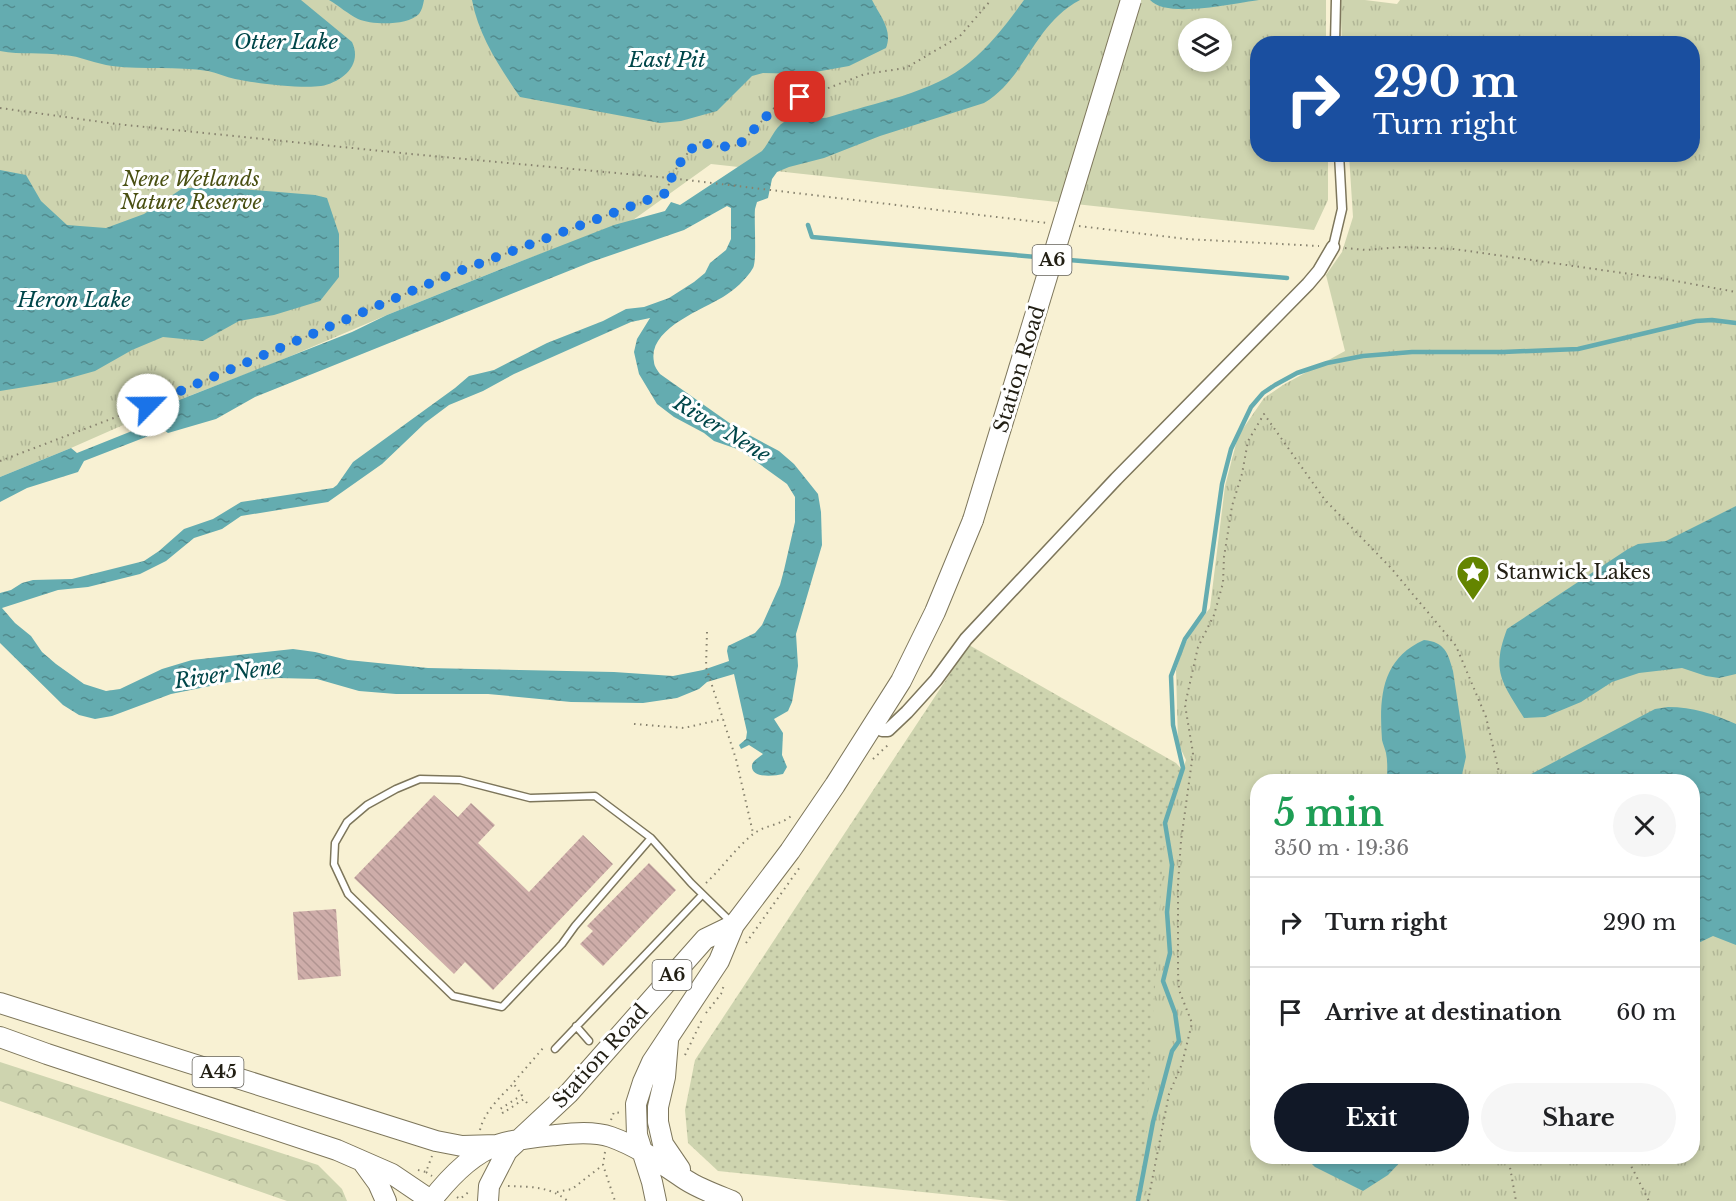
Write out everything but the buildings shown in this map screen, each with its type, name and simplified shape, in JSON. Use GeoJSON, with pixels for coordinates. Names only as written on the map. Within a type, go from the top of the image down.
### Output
{"type":"FeatureCollection","features":[{"type":"Feature","properties":{"kind":"highway","name":"Station Road"},"geometry":{"type":"LineString","coordinates":[[656,1201],[637,1135],[636,1104],[643,1082],[652,1062],[719,961],[734,924],[790,851],[902,681],[935,612],[973,520],[1131,0]]}},
{"type":"Feature","properties":{"kind":"highway","name":"Station Road"},"geometry":{"type":"LineString","coordinates":[[495,1194],[489,1186],[507,1151],[569,1093],[705,939],[734,924]]}},
{"type":"Feature","properties":{"kind":"highway","name":"A45"},"geometry":{"type":"LineString","coordinates":[[0,1003],[436,1142],[462,1146],[497,1145]]}},
{"type":"Feature","properties":{"kind":"highway","name":"A45"},"geometry":{"type":"LineString","coordinates":[[0,1037],[360,1159],[392,1174],[432,1201]]}},
{"type":"Feature","properties":{"kind":"highway","name":"A6"},"geometry":{"type":"LineString","coordinates":[[668,1041],[665,1077],[658,1107],[658,1122],[663,1144],[688,1181]]}},
{"type":"Feature","properties":{"kind":"highway"},"geometry":{"type":"LineString","coordinates":[[432,1201],[443,1185],[461,1168],[497,1145],[519,1140],[581,1133],[608,1136],[660,1160],[688,1181],[732,1201]]}},
{"type":"Feature","properties":{"kind":"highway"},"geometry":{"type":"LineString","coordinates":[[360,1159],[378,1183],[386,1201]]}},
{"type":"Feature","properties":{"kind":"street"},"geometry":{"type":"LineString","coordinates":[[1335,36],[1336,2]]}},
{"type":"Feature","properties":{"kind":"street"},"geometry":{"type":"LineString","coordinates":[[874,725],[882,730],[888,730],[907,712],[936,680],[966,639],[1116,479],[1319,271],[1333,247],[1340,227],[1342,209],[1339,162]]}},
{"type":"Feature","properties":{"kind":"lane"},"geometry":{"type":"LineString","coordinates":[[651,838],[562,944],[502,1007],[453,996],[348,894],[334,864],[335,843],[347,822],[367,806],[396,789],[420,779],[460,780],[530,798],[595,796],[651,838],[702,895],[734,924]]}},
{"type":"Feature","properties":{"kind":"lane"},"geometry":{"type":"LineString","coordinates":[[555,1049],[702,895]]}},
{"type":"Feature","properties":{"kind":"lane"},"geometry":{"type":"LineString","coordinates":[[576,1026],[589,1041]]}},
{"type":"Feature","properties":{"kind":"path"},"geometry":{"type":"LineString","coordinates":[[0,461],[148,405],[449,275],[666,193],[670,178],[686,154],[699,142],[720,147],[739,145],[781,101],[818,92],[865,74],[906,68],[960,36],[991,0]]}},
{"type":"Feature","properties":{"kind":"path"},"geometry":{"type":"LineString","coordinates":[[0,108],[128,125],[670,178],[786,192]]}},
{"type":"Feature","properties":{"kind":"path"},"geometry":{"type":"LineString","coordinates":[[1348,249],[1454,249],[1736,292]]}},
{"type":"Feature","properties":{"kind":"path"},"geometry":{"type":"LineString","coordinates":[[1148,1201],[1169,1094],[1182,1064],[1192,1023],[1179,990],[1178,981],[1180,862],[1193,753],[1185,705],[1198,647],[1214,615],[1223,583],[1224,557],[1232,506],[1242,474],[1248,441],[1264,414],[1325,500],[1391,568],[1456,646],[1486,717],[1500,774]]}},
{"type":"Feature","properties":{"kind":"path"},"geometry":{"type":"LineString","coordinates":[[707,632],[706,667],[736,759],[753,834]]}},
{"type":"Feature","properties":{"kind":"path"},"geometry":{"type":"LineString","coordinates":[[634,724],[684,728],[723,719]]}},
{"type":"Feature","properties":{"kind":"path"},"geometry":{"type":"LineString","coordinates":[[744,947],[799,870],[803,860]]}},
{"type":"Feature","properties":{"kind":"path"},"geometry":{"type":"LineString","coordinates":[[684,1056],[703,1018],[721,994],[725,984]]}},
{"type":"Feature","properties":{"kind":"path"},"geometry":{"type":"LineString","coordinates":[[481,1126],[498,1099],[513,1083]]}},
{"type":"Feature","properties":{"kind":"path"},"geometry":{"type":"LineString","coordinates":[[522,1095],[500,1109],[503,1113],[524,1099],[527,1103]]}},
{"type":"Feature","properties":{"kind":"path"},"geometry":{"type":"LineString","coordinates":[[611,1122],[614,1112],[620,1113]]}},
{"type":"Feature","properties":{"kind":"path"},"geometry":{"type":"LineString","coordinates":[[605,1152],[603,1165],[615,1201]]}},
{"type":"Feature","properties":{"kind":"path"},"geometry":{"type":"LineString","coordinates":[[1509,1164],[1516,1201]]}},
{"type":"Feature","properties":{"kind":"path"},"geometry":{"type":"LineString","coordinates":[[1630,1164],[1649,1201]]}},
{"type":"Feature","properties":{"kind":"path"},"geometry":{"type":"LineString","coordinates":[[426,1172],[429,1165]]}},
{"type":"Feature","properties":{"kind":"path"},"geometry":{"type":"LineString","coordinates":[[495,1194],[534,1187],[556,1192],[572,1189],[603,1165]]}},
{"type":"Feature","properties":{"kind":"path"},"geometry":{"type":"LineString","coordinates":[[414,1169],[432,1176]]}},
{"type":"Feature","properties":{"kind":"path"},"geometry":{"type":"LineString","coordinates":[[454,1194],[460,1199],[474,1187]]}},
{"type":"Feature","properties":{"kind":"path"},"geometry":{"type":"LineString","coordinates":[[556,1192],[568,1201]]}},
{"type":"Feature","properties":{"kind":"green space","name":"Nene Wetlands Nature Reserve"},"geometry":{"type":"Polygon","coordinates":[[[0,0],[1326,0],[1326,36],[1250,36],[1250,162],[1328,162],[1328,200],[1314,230],[711,164],[633,220],[519,262],[189,396],[0,477],[0,0]]]}},
{"type":"Feature","properties":{"kind":"green space","name":"Stanwick Lakes"},"geometry":{"type":"Polygon","coordinates":[[[1340,0],[1397,4],[1400,0],[1736,0],[1736,1201],[1142,1201],[1165,823],[1186,760],[1178,743],[1176,670],[1182,650],[1192,631],[1210,608],[1225,486],[1238,436],[1264,398],[1345,351],[1326,275],[1342,252],[1353,217],[1349,162],[1700,162],[1700,36],[1342,36],[1340,0]]]}},
{"type":"Feature","properties":{"kind":"green space"},"geometry":{"type":"Polygon","coordinates":[[[969,645],[1176,763],[1186,774],[1142,1201],[1010,1201],[718,1171],[688,1143],[685,1110],[695,1060],[969,645]]]}},
{"type":"Feature","properties":{"kind":"green space"},"geometry":{"type":"Polygon","coordinates":[[[0,1062],[318,1165],[342,1189],[347,1201],[287,1201],[0,1101],[0,1062]]]}},
{"type":"Feature","properties":{"kind":"water","name":"Otter Lake"},"geometry":{"type":"Polygon","coordinates":[[[0,0],[301,0],[352,42],[355,58],[353,65],[336,81],[321,86],[302,87],[243,81],[208,71],[124,67],[70,56],[0,51],[0,0]]]}},
{"type":"Feature","properties":{"kind":"water","name":"Otter Lake"},"geometry":{"type":"Polygon","coordinates":[[[329,0],[424,0],[419,14],[414,18],[389,23],[358,19],[329,0]]]}},
{"type":"Feature","properties":{"kind":"water","name":"East Pit"},"geometry":{"type":"Polygon","coordinates":[[[472,0],[872,0],[885,23],[888,41],[886,48],[849,66],[804,74],[763,73],[752,76],[717,111],[681,121],[660,123],[520,97],[485,39],[472,0]]]}},
{"type":"Feature","properties":{"kind":"water","name":"River Nene"},"geometry":{"type":"Polygon","coordinates":[[[1024,0],[1080,0],[1051,23],[1011,79],[984,103],[777,172],[772,179],[768,198],[757,202],[755,209],[753,268],[740,284],[727,294],[667,330],[654,350],[654,364],[660,374],[738,429],[779,451],[794,464],[818,494],[822,545],[796,634],[798,666],[792,702],[788,711],[774,719],[783,733],[782,755],[787,767],[783,774],[764,776],[755,773],[752,765],[763,754],[749,745],[741,749],[739,745],[746,739],[747,732],[734,674],[707,682],[699,689],[677,698],[643,703],[571,702],[488,694],[396,694],[359,691],[317,679],[278,678],[235,681],[171,694],[112,716],[95,719],[79,715],[63,705],[0,643],[0,593],[33,580],[72,579],[144,561],[184,529],[213,519],[241,502],[333,488],[353,462],[469,376],[494,370],[547,343],[603,321],[626,309],[644,307],[669,298],[705,273],[710,263],[726,250],[731,239],[731,208],[727,206],[684,230],[591,262],[255,397],[216,419],[168,433],[164,430],[84,461],[78,472],[27,488],[0,502],[0,477],[71,448],[77,453],[157,421],[159,408],[352,332],[387,315],[519,262],[614,225],[665,211],[671,202],[680,205],[762,151],[777,128],[784,122],[795,118],[829,117],[884,102],[939,82],[955,73],[985,48],[1024,0]],[[650,318],[631,322],[449,405],[425,423],[382,464],[328,502],[241,516],[222,529],[194,538],[166,561],[140,574],[88,587],[58,590],[2,608],[56,664],[84,684],[106,691],[120,689],[162,669],[192,660],[293,649],[348,660],[428,668],[614,672],[673,676],[703,670],[729,661],[728,646],[755,633],[762,625],[780,585],[795,522],[795,497],[787,484],[740,450],[714,441],[657,404],[639,374],[634,352],[637,339],[650,318]]]}},
{"type":"Feature","properties":{"kind":"water"},"geometry":{"type":"Polygon","coordinates":[[[1150,0],[1259,0],[1186,9],[1159,6],[1150,0]]]}},
{"type":"Feature","properties":{"kind":"water","name":"Heron Lake"},"geometry":{"type":"Polygon","coordinates":[[[0,170],[26,175],[41,201],[67,225],[106,228],[144,214],[183,188],[228,188],[327,198],[339,234],[339,277],[320,301],[274,315],[239,321],[203,341],[163,337],[132,350],[95,371],[56,382],[0,391],[0,170]]]}},
{"type":"Feature","properties":{"kind":"water"},"geometry":{"type":"Polygon","coordinates":[[[1736,506],[1736,674],[1719,678],[1682,668],[1639,673],[1612,682],[1581,702],[1545,717],[1524,718],[1501,676],[1500,656],[1507,629],[1628,549],[1638,544],[1666,541],[1736,506]]]}},
{"type":"Feature","properties":{"kind":"water"},"geometry":{"type":"Polygon","coordinates":[[[1424,640],[1431,641],[1445,650],[1449,659],[1453,671],[1466,757],[1462,774],[1387,774],[1381,724],[1383,695],[1391,669],[1410,648],[1424,640]]]}},
{"type":"Feature","properties":{"kind":"water"},"geometry":{"type":"Polygon","coordinates":[[[1686,708],[1736,724],[1736,945],[1713,936],[1700,942],[1700,774],[1531,774],[1655,709],[1686,708]]]}},
{"type":"Feature","properties":{"kind":"water"},"geometry":{"type":"Polygon","coordinates":[[[1312,1164],[1398,1164],[1388,1175],[1363,1191],[1312,1164]]]}},
{"type":"Feature","properties":{"kind":"waterway"},"geometry":{"type":"LineString","coordinates":[[808,225],[812,237],[1048,258]]}},
{"type":"Feature","properties":{"kind":"waterway"},"geometry":{"type":"LineString","coordinates":[[1057,259],[1287,278]]}},
{"type":"Feature","properties":{"kind":"waterway"},"geometry":{"type":"LineString","coordinates":[[1138,1201],[1153,1122],[1172,1051],[1179,1041],[1175,1013],[1163,981],[1170,953],[1167,912],[1172,865],[1165,823],[1183,768],[1173,725],[1171,676],[1185,639],[1204,612],[1222,484],[1231,449],[1251,407],[1263,393],[1297,373],[1327,363],[1363,356],[1412,352],[1578,349],[1696,321],[1736,323]]}},
{"type":"Feature","properties":{"kind":"place","name":"Stanwick Lakes"},"geometry":{"type":"Point","coordinates":[1473,601]}},
{"type":"Feature","properties":{"kind":"route"},"geometry":{"type":"LineString","coordinates":[[148,405],[449,275],[666,193],[670,178],[686,154],[699,142],[720,147],[739,145],[781,101],[800,97]]}}]}
